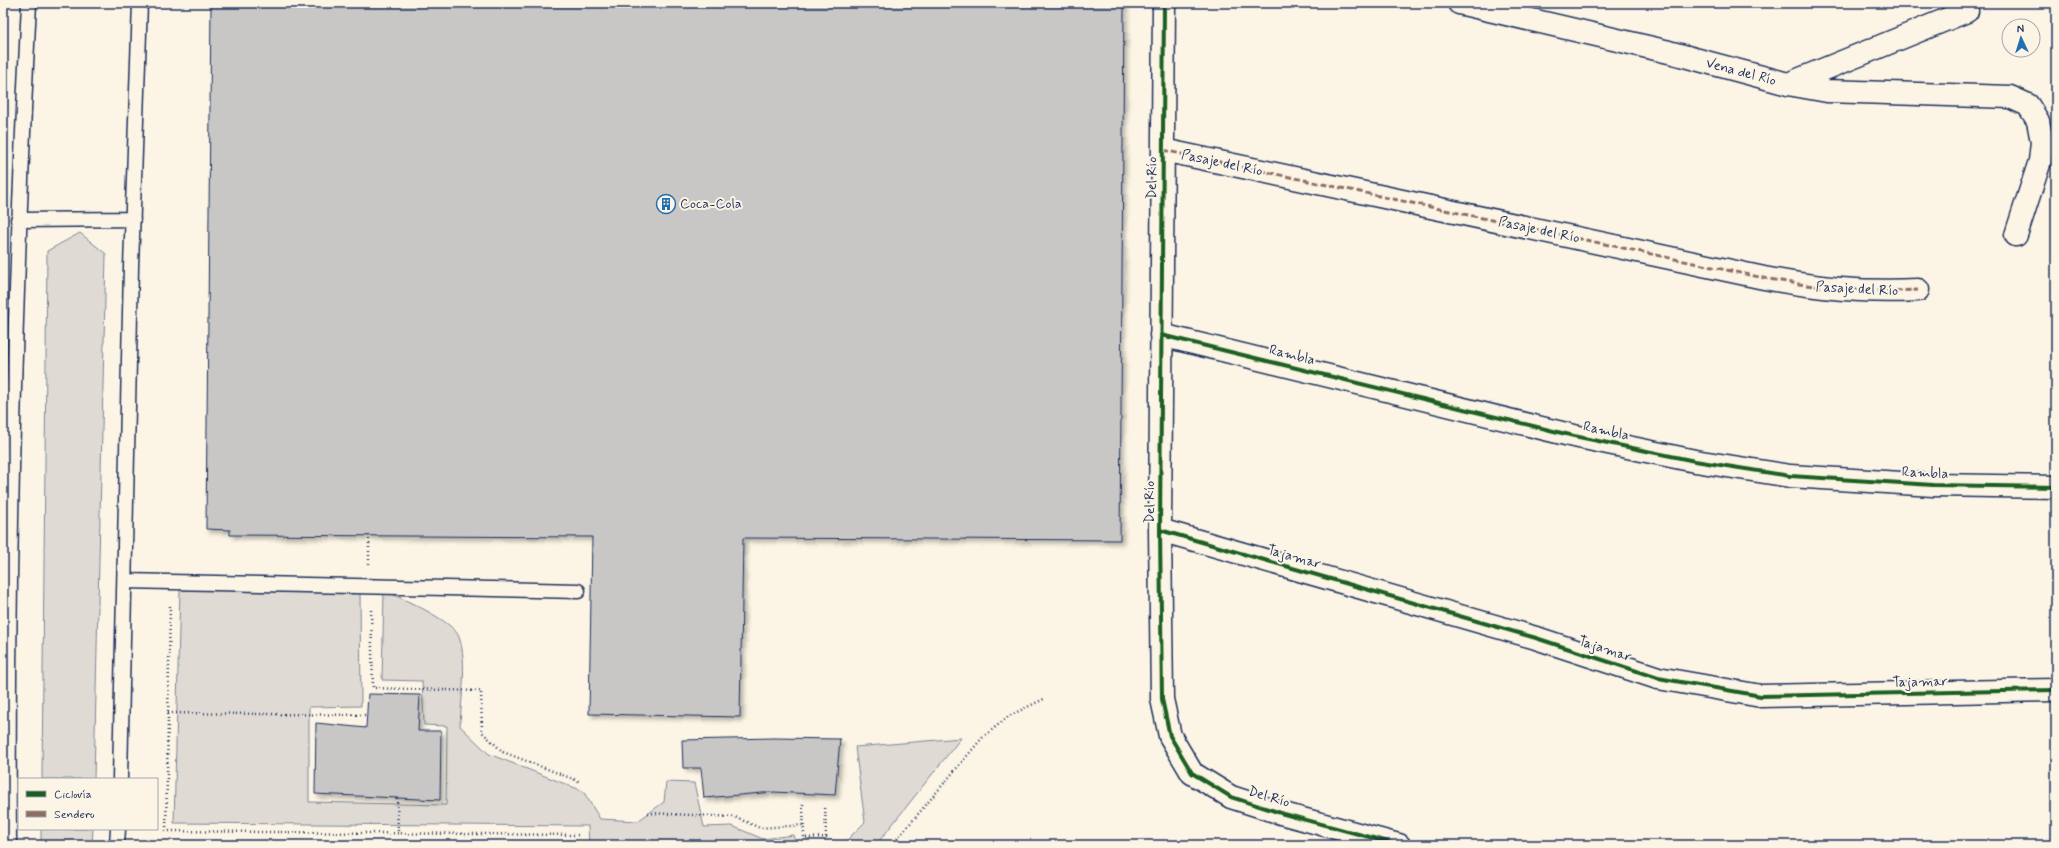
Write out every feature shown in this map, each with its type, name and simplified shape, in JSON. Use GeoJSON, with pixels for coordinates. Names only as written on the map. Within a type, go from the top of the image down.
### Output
{"type":"FeatureCollection","features":[{"type":"Feature","properties":{"kind":"street","name":"Del Río"},"geometry":{"type":"LineString","coordinates":[[1164,3],[1160,530],[1162,699],[1170,736],[1192,773],[1231,797],[1284,814],[1399,845]]}},
{"type":"Feature","properties":{"kind":"street","name":"Vena del Río"},"geometry":{"type":"LineString","coordinates":[[1459,3],[1669,52],[1788,84],[1827,90],[2010,97],[2028,105],[2038,121],[2042,142],[2040,161],[2016,235]]}},
{"type":"Feature","properties":{"kind":"street"},"geometry":{"type":"LineString","coordinates":[[1788,84],[1967,10]]}},
{"type":"Feature","properties":{"kind":"street","name":"Pasaje del Río"},"geometry":{"type":"LineString","coordinates":[[1163,150],[1764,278],[1824,289],[1879,292],[1918,290]]}},
{"type":"Feature","properties":{"kind":"street","name":"Rambla"},"geometry":{"type":"LineString","coordinates":[[1161,335],[1566,434],[1695,461],[1790,476],[1933,485],[2056,487]]}},
{"type":"Feature","properties":{"kind":"street","name":"Tajamar"},"geometry":{"type":"LineString","coordinates":[[1160,530],[1536,638],[1658,678],[1761,696],[2056,690]]}},
{"type":"Feature","properties":{"kind":"lane"},"geometry":{"type":"LineString","coordinates":[[9,845],[13,403],[18,220],[29,3]]}},
{"type":"Feature","properties":{"kind":"lane"},"geometry":{"type":"LineString","coordinates":[[120,778],[133,219],[140,3]]}},
{"type":"Feature","properties":{"kind":"lane"},"geometry":{"type":"LineString","coordinates":[[18,220],[133,219]]}},
{"type":"Feature","properties":{"kind":"lane"},"geometry":{"type":"LineString","coordinates":[[125,582],[578,591]]}},
{"type":"Feature","properties":{"kind":"lane"},"geometry":{"type":"LineString","coordinates":[[117,845],[118,830]]}},
{"type":"Feature","properties":{"kind":"path"},"geometry":{"type":"LineString","coordinates":[[369,535],[372,688],[481,691],[482,732],[503,752],[581,782]]}},
{"type":"Feature","properties":{"kind":"path"},"geometry":{"type":"LineString","coordinates":[[170,604],[166,831],[580,835]]}},
{"type":"Feature","properties":{"kind":"path"},"geometry":{"type":"LineString","coordinates":[[892,845],[983,737],[1009,716],[1044,699]]}},
{"type":"Feature","properties":{"kind":"path"},"geometry":{"type":"LineString","coordinates":[[168,713],[367,715]]}},
{"type":"Feature","properties":{"kind":"path"},"geometry":{"type":"LineString","coordinates":[[397,798],[398,833]]}},
{"type":"Feature","properties":{"kind":"path"},"geometry":{"type":"LineString","coordinates":[[803,804],[804,838],[826,837],[825,804]]}},
{"type":"Feature","properties":{"kind":"path"},"geometry":{"type":"LineString","coordinates":[[648,813],[735,817],[760,828],[804,825]]}},
{"type":"Feature","properties":{"kind":"shaded area"},"geometry":{"type":"Polygon","coordinates":[[[80,233],[106,254],[94,778],[42,778],[47,251],[80,233]]]}},
{"type":"Feature","properties":{"kind":"shaded area"},"geometry":{"type":"Polygon","coordinates":[[[180,590],[360,592],[361,706],[309,707],[309,802],[446,805],[447,726],[424,725],[422,681],[382,680],[384,591],[426,610],[447,624],[459,637],[462,647],[464,669],[460,726],[489,754],[583,791],[600,819],[638,821],[664,802],[666,782],[694,783],[704,827],[732,826],[763,839],[793,835],[796,845],[589,845],[588,826],[174,823],[180,590]]]}},
{"type":"Feature","properties":{"kind":"shaded area"},"geometry":{"type":"Polygon","coordinates":[[[961,738],[876,845],[842,845],[865,822],[855,747],[961,738]]]}},
{"type":"Feature","properties":{"kind":"shaded area"},"geometry":{"type":"Polygon","coordinates":[[[41,830],[93,830],[92,845],[41,845],[41,830]]]}},
{"type":"Feature","properties":{"kind":"building","name":"Coca-Cola"},"geometry":{"type":"Polygon","coordinates":[[[211,3],[1124,3],[1120,540],[743,538],[740,717],[589,714],[592,537],[230,535],[230,530],[206,529],[211,3]]]}},
{"type":"Feature","properties":{"kind":"building"},"geometry":{"type":"Polygon","coordinates":[[[368,694],[420,695],[418,731],[441,731],[440,800],[315,794],[316,723],[366,728],[368,694]]]}},
{"type":"Feature","properties":{"kind":"building"},"geometry":{"type":"Polygon","coordinates":[[[774,738],[840,739],[835,795],[774,792],[704,798],[701,768],[683,768],[682,740],[774,738]]]}},
{"type":"Feature","properties":{"kind":"marked path"},"geometry":{"type":"LineString","coordinates":[[1163,150],[1764,278],[1803,285],[1841,289],[1878,291],[1918,290]]}},
{"type":"Feature","properties":{"kind":"cycle path"},"geometry":{"type":"LineString","coordinates":[[1164,3],[1160,530],[1162,699],[1170,736],[1192,773],[1231,797],[1284,814],[1399,845]]}},
{"type":"Feature","properties":{"kind":"cycle path"},"geometry":{"type":"LineString","coordinates":[[1161,335],[1574,436],[1695,461],[1790,476],[1933,485],[2056,487]]}},
{"type":"Feature","properties":{"kind":"cycle path"},"geometry":{"type":"LineString","coordinates":[[1160,530],[1536,638],[1658,678],[1761,696],[2056,690]]}},
{"type":"Feature","properties":{"kind":"place","name":"Coca-Cola"},"geometry":{"type":"Point","coordinates":[666,204]}}]}
